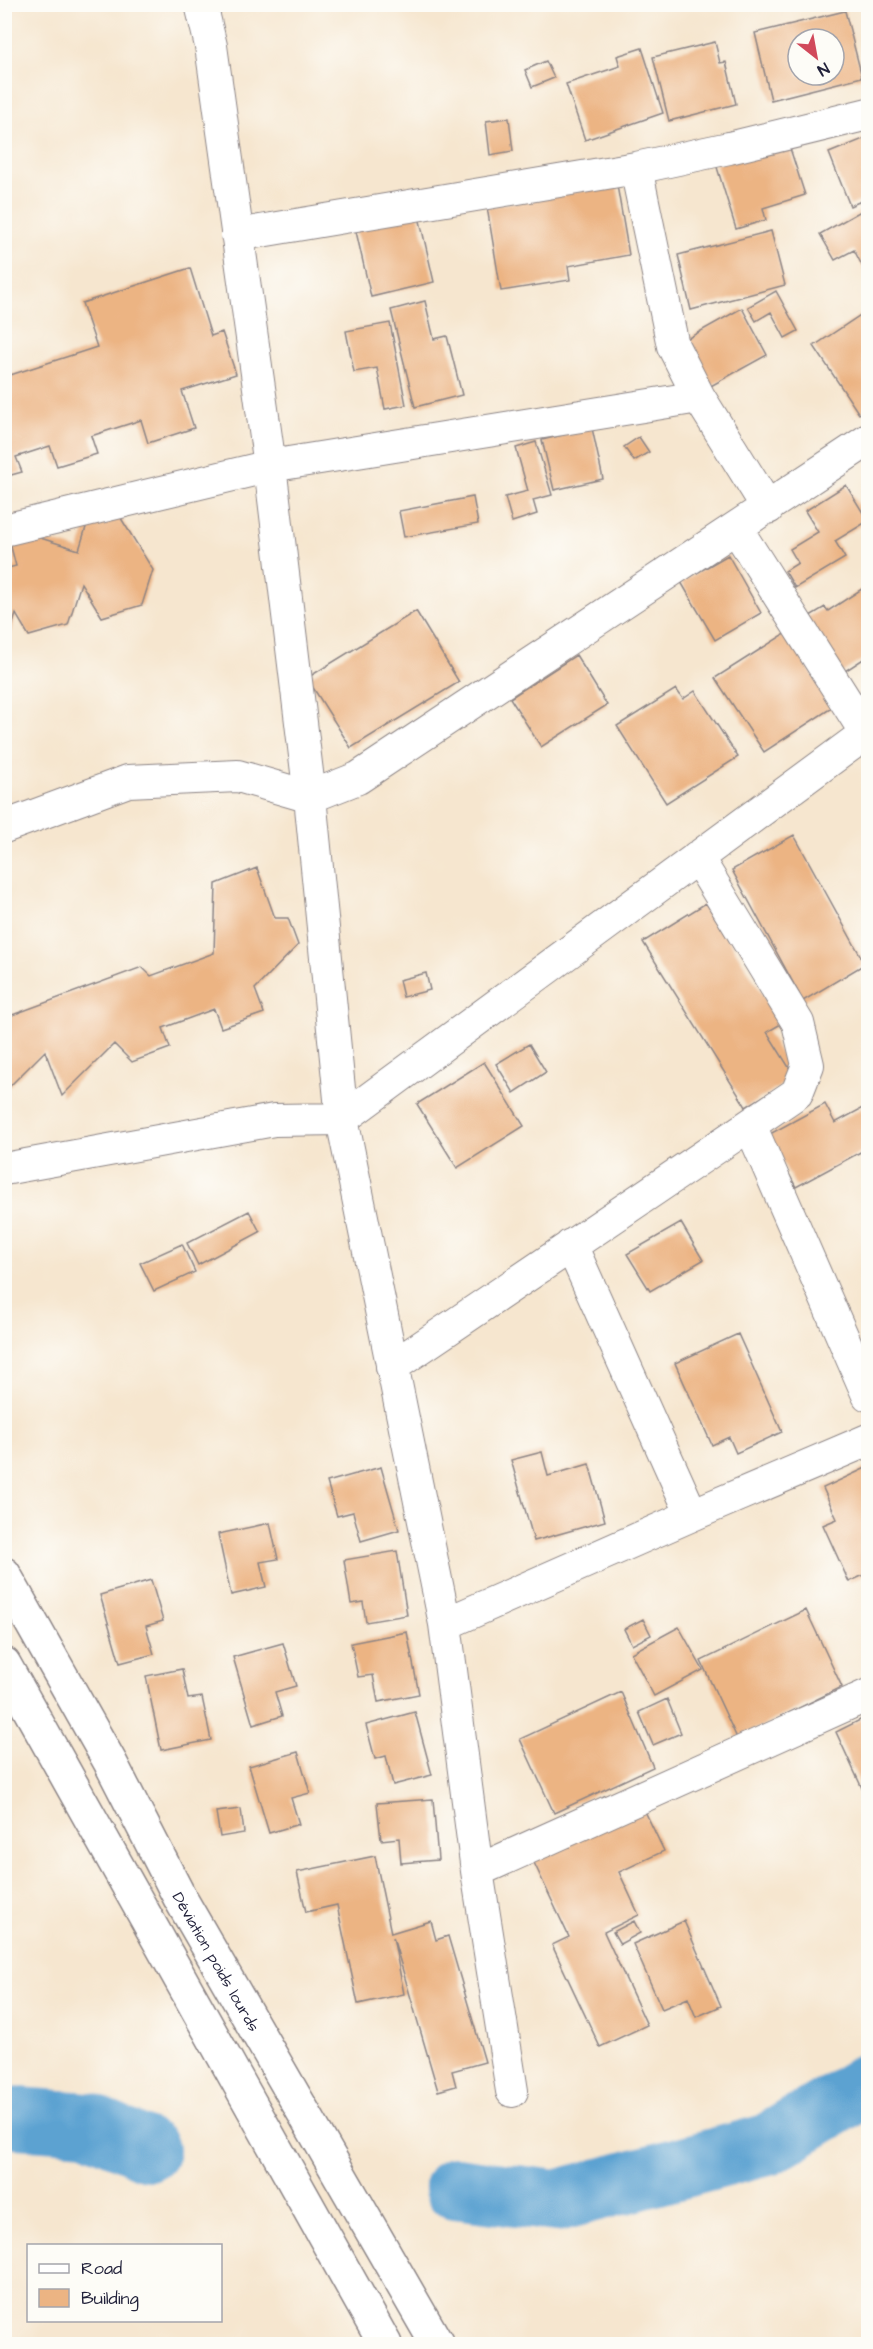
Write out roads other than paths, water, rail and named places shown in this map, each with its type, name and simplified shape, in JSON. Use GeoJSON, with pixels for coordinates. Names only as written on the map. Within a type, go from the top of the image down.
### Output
{"type":"FeatureCollection","features":[{"type":"Feature","properties":{"kind":"main road","name":"Déviation poids lourds"},"geometry":{"type":"LineString","coordinates":[[4,1574],[111,1762],[180,1898],[437,2344]]}},
{"type":"Feature","properties":{"kind":"main road"},"geometry":{"type":"LineString","coordinates":[[4,1664],[385,2344]]}},
{"type":"Feature","properties":{"kind":"street"},"geometry":{"type":"LineString","coordinates":[[201,4],[211,46],[270,466],[310,797],[342,1119],[445,1624],[477,1871],[512,2091]]}},
{"type":"Feature","properties":{"kind":"street"},"geometry":{"type":"LineString","coordinates":[[237,236],[636,168],[868,114]]}},
{"type":"Feature","properties":{"kind":"street"},"geometry":{"type":"LineString","coordinates":[[636,168],[674,346],[699,397],[768,508]]}},
{"type":"Feature","properties":{"kind":"street"},"geometry":{"type":"LineString","coordinates":[[4,530],[270,466],[699,397]]}},
{"type":"Feature","properties":{"kind":"street"},"geometry":{"type":"LineString","coordinates":[[4,827],[128,781],[238,776],[310,797],[358,778],[868,440]]}},
{"type":"Feature","properties":{"kind":"street"},"geometry":{"type":"LineString","coordinates":[[4,1169],[274,1120],[342,1119],[867,732],[736,528]]}},
{"type":"Feature","properties":{"kind":"street"},"geometry":{"type":"LineString","coordinates":[[393,1367],[797,1093],[808,1065],[798,1023],[698,857]]}},
{"type":"Feature","properties":{"kind":"street"},"geometry":{"type":"LineString","coordinates":[[750,1125],[868,1395]]}},
{"type":"Feature","properties":{"kind":"street"},"geometry":{"type":"LineString","coordinates":[[570,1245],[692,1515]]}},
{"type":"Feature","properties":{"kind":"street"},"geometry":{"type":"LineString","coordinates":[[445,1624],[868,1440]]}},
{"type":"Feature","properties":{"kind":"street"},"geometry":{"type":"LineString","coordinates":[[477,1871],[868,1695]]}},
{"type":"Feature","properties":{"kind":"waterway"},"geometry":{"type":"LineString","coordinates":[[455,2188],[556,2201],[767,2145],[868,2084]]}},
{"type":"Feature","properties":{"kind":"waterway"},"geometry":{"type":"LineString","coordinates":[[4,2117],[87,2123],[148,2150]]}}]}
